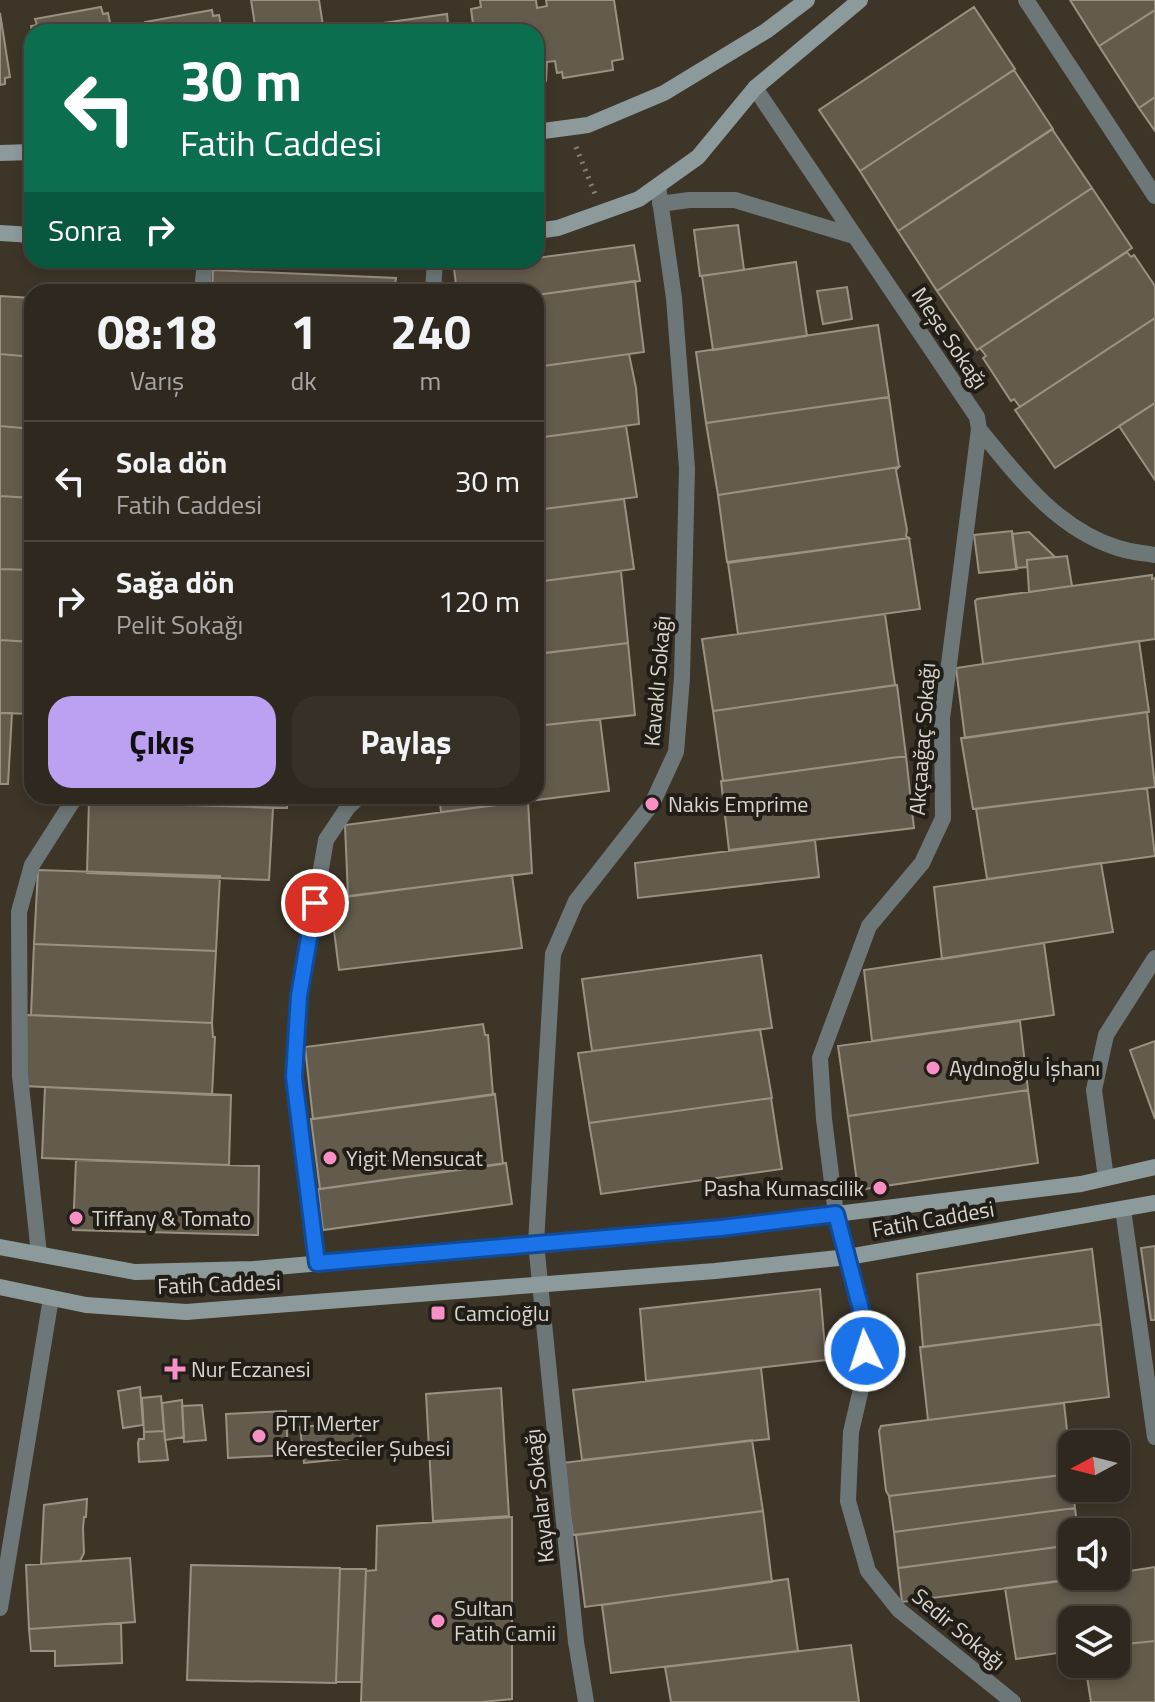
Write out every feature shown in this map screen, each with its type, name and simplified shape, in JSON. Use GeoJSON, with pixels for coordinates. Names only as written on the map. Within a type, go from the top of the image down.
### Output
{"type":"FeatureCollection","features":[{"type":"Feature","properties":{"kind":"main road"},"geometry":{"type":"LineString","coordinates":[[544,131],[588,125],[664,93],[766,31],[807,0]]}},
{"type":"Feature","properties":{"kind":"main road"},"geometry":{"type":"LineString","coordinates":[[544,230],[558,228],[639,199],[698,157],[755,88],[860,0]]}},
{"type":"Feature","properties":{"kind":"main road"},"geometry":{"type":"LineString","coordinates":[[0,153],[24,152]]}},
{"type":"Feature","properties":{"kind":"main road"},"geometry":{"type":"LineString","coordinates":[[0,233],[24,234]]}},
{"type":"Feature","properties":{"kind":"main road","name":"Fatih Caddesi"},"geometry":{"type":"LineString","coordinates":[[0,1247],[135,1272],[253,1269],[721,1228],[1081,1184],[1155,1167]]}},
{"type":"Feature","properties":{"kind":"main road","name":"Fatih Caddesi"},"geometry":{"type":"LineString","coordinates":[[0,1287],[86,1305],[186,1312],[715,1271],[848,1257],[1155,1203]]}},
{"type":"Feature","properties":{"kind":"street"},"geometry":{"type":"LineString","coordinates":[[1026,0],[1155,196]]}},
{"type":"Feature","properties":{"kind":"street","name":"Meşe Sokağı"},"geometry":{"type":"LineString","coordinates":[[755,88],[977,417],[979,429],[1032,494],[1078,530],[1119,548],[1155,555]]}},
{"type":"Feature","properties":{"kind":"street","name":"Kavaklı Sokağı"},"geometry":{"type":"LineString","coordinates":[[539,1285],[536,1243],[553,954],[576,901],[652,804],[676,752],[682,678],[687,468],[674,298],[658,186]]}},
{"type":"Feature","properties":{"kind":"street"},"geometry":{"type":"LineString","coordinates":[[660,204],[689,200],[735,200],[854,236]]}},
{"type":"Feature","properties":{"kind":"street","name":"Akçaağaç Sokağı"},"geometry":{"type":"LineString","coordinates":[[836,1214],[820,1058],[869,926],[922,863],[943,818],[942,719],[979,429]]}},
{"type":"Feature","properties":{"kind":"street"},"geometry":{"type":"LineString","coordinates":[[39,1254],[20,1076],[19,912],[32,865],[71,804]]}},
{"type":"Feature","properties":{"kind":"street"},"geometry":{"type":"LineString","coordinates":[[317,1263],[294,1077],[299,996],[326,840],[351,804]]}},
{"type":"Feature","properties":{"kind":"street"},"geometry":{"type":"LineString","coordinates":[[1106,1178],[1094,1090],[1106,1035],[1155,958]]}},
{"type":"Feature","properties":{"kind":"street"},"geometry":{"type":"LineString","coordinates":[[1123,1209],[1155,1437]]}},
{"type":"Feature","properties":{"kind":"street","name":"Sedir Sokağı"},"geometry":{"type":"LineString","coordinates":[[836,1214],[865,1325],[864,1376],[851,1432],[848,1501],[868,1571],[899,1610],[1013,1702]]}},
{"type":"Feature","properties":{"kind":"street","name":"Kayalar Sokağı"},"geometry":{"type":"LineString","coordinates":[[539,1285],[576,1642],[586,1702]]}},
{"type":"Feature","properties":{"kind":"street"},"geometry":{"type":"LineString","coordinates":[[0,1608],[51,1298]]}},
{"type":"Feature","properties":{"kind":"path"},"geometry":{"type":"LineString","coordinates":[[568,128],[602,212]]}},
{"type":"Feature","properties":{"kind":"building"},"geometry":{"type":"Polygon","coordinates":[[[251,0],[319,0],[323,24],[255,24],[251,0]]]}},
{"type":"Feature","properties":{"kind":"building"},"geometry":{"type":"Polygon","coordinates":[[[480,0],[536,0],[537,8],[547,6],[546,0],[614,0],[623,59],[612,61],[613,70],[563,78],[562,72],[557,73],[555,61],[547,62],[544,81],[544,24],[473,24],[471,9],[481,7],[480,0]]]}},
{"type":"Feature","properties":{"kind":"building"},"geometry":{"type":"Polygon","coordinates":[[[1070,0],[1155,0],[1155,10],[1099,46],[1070,0]]]}},
{"type":"Feature","properties":{"kind":"building"},"geometry":{"type":"Polygon","coordinates":[[[101,7],[103,14],[108,13],[110,24],[37,24],[35,19],[101,7]]]}},
{"type":"Feature","properties":{"kind":"building"},"geometry":{"type":"Polygon","coordinates":[[[974,7],[1015,69],[860,171],[819,110],[974,7]]]}},
{"type":"Feature","properties":{"kind":"building"},"geometry":{"type":"Polygon","coordinates":[[[212,10],[213,16],[219,15],[221,24],[145,24],[212,10]]]}},
{"type":"Feature","properties":{"kind":"building"},"geometry":{"type":"Polygon","coordinates":[[[1155,10],[1155,97],[1139,108],[1099,46],[1155,10]]]}},
{"type":"Feature","properties":{"kind":"building"},"geometry":{"type":"Polygon","coordinates":[[[0,13],[10,77],[0,85],[0,13]]]}},
{"type":"Feature","properties":{"kind":"building"},"geometry":{"type":"Polygon","coordinates":[[[447,14],[448,24],[375,24],[447,14]]]}},
{"type":"Feature","properties":{"kind":"building"},"geometry":{"type":"Polygon","coordinates":[[[1014,70],[1053,129],[898,231],[860,171],[1014,70]]]}},
{"type":"Feature","properties":{"kind":"building"},"geometry":{"type":"Polygon","coordinates":[[[1155,97],[1155,131],[1139,108],[1155,97]]]}},
{"type":"Feature","properties":{"kind":"building"},"geometry":{"type":"Polygon","coordinates":[[[1052,129],[1092,188],[937,291],[898,231],[1052,129]]]}},
{"type":"Feature","properties":{"kind":"building"},"geometry":{"type":"Polygon","coordinates":[[[1092,188],[1132,248],[977,350],[937,291],[1092,188]]]}},
{"type":"Feature","properties":{"kind":"building"},"geometry":{"type":"Polygon","coordinates":[[[738,225],[744,270],[700,276],[694,230],[738,225]]]}},
{"type":"Feature","properties":{"kind":"building"},"geometry":{"type":"Polygon","coordinates":[[[634,245],[640,281],[544,294],[544,284],[456,284],[454,269],[544,268],[544,257],[634,245]]]}},
{"type":"Feature","properties":{"kind":"building"},"geometry":{"type":"Polygon","coordinates":[[[1127,252],[1131,257],[1134,255],[1155,286],[1155,318],[1020,407],[1014,399],[1011,401],[983,358],[986,356],[980,348],[1127,252]]]}},
{"type":"Feature","properties":{"kind":"building"},"geometry":{"type":"Polygon","coordinates":[[[796,262],[807,336],[713,350],[702,276],[796,262]]]}},
{"type":"Feature","properties":{"kind":"building"},"geometry":{"type":"Polygon","coordinates":[[[213,270],[396,278],[395,284],[212,284],[213,270]]]}},
{"type":"Feature","properties":{"kind":"building"},"geometry":{"type":"Polygon","coordinates":[[[635,281],[644,352],[544,366],[544,294],[635,281]]]}},
{"type":"Feature","properties":{"kind":"building"},"geometry":{"type":"Polygon","coordinates":[[[847,287],[852,319],[823,324],[817,291],[847,287]]]}},
{"type":"Feature","properties":{"kind":"building"},"geometry":{"type":"Polygon","coordinates":[[[0,296],[24,298],[24,356],[0,354],[0,296]]]}},
{"type":"Feature","properties":{"kind":"building"},"geometry":{"type":"Polygon","coordinates":[[[1155,318],[1155,403],[1055,468],[1015,410],[1155,318]]]}},
{"type":"Feature","properties":{"kind":"building"},"geometry":{"type":"Polygon","coordinates":[[[878,325],[889,397],[706,423],[696,352],[878,325]]]}},
{"type":"Feature","properties":{"kind":"building"},"geometry":{"type":"Polygon","coordinates":[[[0,354],[24,356],[24,428],[0,426],[0,354]]]}},
{"type":"Feature","properties":{"kind":"building"},"geometry":{"type":"Polygon","coordinates":[[[629,354],[639,424],[544,437],[544,366],[629,354]]]}},
{"type":"Feature","properties":{"kind":"building"},"geometry":{"type":"Polygon","coordinates":[[[889,397],[899,467],[718,495],[706,423],[889,397]]]}},
{"type":"Feature","properties":{"kind":"building"},"geometry":{"type":"Polygon","coordinates":[[[1155,403],[1155,480],[1119,426],[1155,403]]]}},
{"type":"Feature","properties":{"kind":"building"},"geometry":{"type":"Polygon","coordinates":[[[0,426],[24,428],[24,498],[0,496],[0,426]]]}},
{"type":"Feature","properties":{"kind":"building"},"geometry":{"type":"Polygon","coordinates":[[[626,426],[637,497],[544,509],[544,437],[626,426]]]}},
{"type":"Feature","properties":{"kind":"building"},"geometry":{"type":"Polygon","coordinates":[[[899,467],[896,470],[906,536],[909,538],[727,562],[718,495],[899,467]]]}},
{"type":"Feature","properties":{"kind":"building"},"geometry":{"type":"Polygon","coordinates":[[[0,496],[24,498],[24,570],[0,569],[0,496]]]}},
{"type":"Feature","properties":{"kind":"building"},"geometry":{"type":"Polygon","coordinates":[[[624,499],[634,569],[544,581],[544,509],[624,499]]]}},
{"type":"Feature","properties":{"kind":"building"},"geometry":{"type":"Polygon","coordinates":[[[1012,531],[1017,569],[979,573],[974,535],[1012,531]]]}},
{"type":"Feature","properties":{"kind":"building"},"geometry":{"type":"Polygon","coordinates":[[[1029,532],[1055,557],[1027,560],[1027,567],[1016,568],[1012,534],[1029,532]]]}},
{"type":"Feature","properties":{"kind":"building"},"geometry":{"type":"Polygon","coordinates":[[[909,538],[920,609],[738,634],[728,563],[909,538]]]}},
{"type":"Feature","properties":{"kind":"building"},"geometry":{"type":"Polygon","coordinates":[[[1067,556],[1072,586],[1029,592],[1027,560],[1067,556]]]}},
{"type":"Feature","properties":{"kind":"building"},"geometry":{"type":"Polygon","coordinates":[[[0,569],[24,570],[24,642],[0,640],[0,569]]]}},
{"type":"Feature","properties":{"kind":"building"},"geometry":{"type":"Polygon","coordinates":[[[621,571],[628,643],[544,653],[544,581],[621,571]]]}},
{"type":"Feature","properties":{"kind":"building"},"geometry":{"type":"Polygon","coordinates":[[[1152,575],[1152,579],[1155,578],[1155,639],[983,664],[977,599],[1152,575]]]}},
{"type":"Feature","properties":{"kind":"building"},"geometry":{"type":"Polygon","coordinates":[[[885,614],[895,685],[713,711],[702,639],[885,614]]]}},
{"type":"Feature","properties":{"kind":"building"},"geometry":{"type":"Polygon","coordinates":[[[0,640],[24,642],[24,714],[0,713],[0,640]]]}},
{"type":"Feature","properties":{"kind":"building"},"geometry":{"type":"Polygon","coordinates":[[[1139,641],[1149,712],[965,738],[956,668],[1139,641]]]}},
{"type":"Feature","properties":{"kind":"building"},"geometry":{"type":"Polygon","coordinates":[[[628,643],[635,715],[544,725],[544,653],[628,643]]]}},
{"type":"Feature","properties":{"kind":"building"},"geometry":{"type":"Polygon","coordinates":[[[897,685],[906,756],[723,781],[713,711],[897,685]]]}},
{"type":"Feature","properties":{"kind":"building"},"geometry":{"type":"Polygon","coordinates":[[[1147,712],[1155,787],[973,809],[961,738],[1147,712]]]}},
{"type":"Feature","properties":{"kind":"building"},"geometry":{"type":"Polygon","coordinates":[[[0,713],[12,713],[8,784],[0,784],[0,713]]]}},
{"type":"Feature","properties":{"kind":"building"},"geometry":{"type":"Polygon","coordinates":[[[600,719],[609,791],[544,799],[544,725],[600,719]]]}},
{"type":"Feature","properties":{"kind":"building"},"geometry":{"type":"Polygon","coordinates":[[[906,756],[914,828],[729,850],[721,781],[906,756]]]}},
{"type":"Feature","properties":{"kind":"building"},"geometry":{"type":"Polygon","coordinates":[[[1147,788],[1155,856],[987,879],[976,809],[1147,788]]]}},
{"type":"Feature","properties":{"kind":"building"},"geometry":{"type":"Polygon","coordinates":[[[89,804],[273,808],[269,880],[87,873],[89,804]]]}},
{"type":"Feature","properties":{"kind":"building"},"geometry":{"type":"Polygon","coordinates":[[[184,804],[287,804],[287,808],[184,804]]]}},
{"type":"Feature","properties":{"kind":"building"},"geometry":{"type":"Polygon","coordinates":[[[440,804],[505,804],[441,812],[440,804]]]}},
{"type":"Feature","properties":{"kind":"building"},"geometry":{"type":"Polygon","coordinates":[[[505,804],[528,804],[532,873],[348,896],[345,825],[505,804]]]}},
{"type":"Feature","properties":{"kind":"building"},"geometry":{"type":"Polygon","coordinates":[[[815,840],[819,877],[638,898],[635,863],[815,840]]]}},
{"type":"Feature","properties":{"kind":"building"},"geometry":{"type":"Polygon","coordinates":[[[1101,863],[1113,932],[942,959],[934,887],[1101,863]]]}},
{"type":"Feature","properties":{"kind":"building"},"geometry":{"type":"Polygon","coordinates":[[[38,870],[220,876],[216,951],[34,944],[38,870]]]}},
{"type":"Feature","properties":{"kind":"building"},"geometry":{"type":"Polygon","coordinates":[[[512,875],[522,948],[339,970],[330,899],[512,875]]]}},
{"type":"Feature","properties":{"kind":"building"},"geometry":{"type":"Polygon","coordinates":[[[1044,943],[1054,1015],[872,1041],[864,970],[1044,943]]]}},
{"type":"Feature","properties":{"kind":"building"},"geometry":{"type":"Polygon","coordinates":[[[34,944],[216,951],[212,1023],[31,1015],[34,944]]]}},
{"type":"Feature","properties":{"kind":"building"},"geometry":{"type":"Polygon","coordinates":[[[761,955],[772,1028],[592,1051],[582,979],[761,955]]]}},
{"type":"Feature","properties":{"kind":"building"},"geometry":{"type":"Polygon","coordinates":[[[26,1015],[212,1023],[215,1037],[212,1095],[23,1086],[26,1015]]]}},
{"type":"Feature","properties":{"kind":"building","name":"Aydınoğlu İşhanı"},"geometry":{"type":"Polygon","coordinates":[[[1020,1021],[1028,1090],[848,1116],[838,1046],[1020,1021]]]}},
{"type":"Feature","properties":{"kind":"building"},"geometry":{"type":"Polygon","coordinates":[[[483,1024],[485,1035],[488,1035],[493,1095],[313,1119],[305,1047],[483,1024]]]}},
{"type":"Feature","properties":{"kind":"building"},"geometry":{"type":"Polygon","coordinates":[[[760,1029],[772,1098],[589,1123],[578,1053],[760,1029]]]}},
{"type":"Feature","properties":{"kind":"building"},"geometry":{"type":"Polygon","coordinates":[[[1155,1041],[1155,1119],[1130,1050],[1155,1041]]]}},
{"type":"Feature","properties":{"kind":"building"},"geometry":{"type":"Polygon","coordinates":[[[45,1087],[231,1095],[229,1165],[42,1158],[45,1087]]]}},
{"type":"Feature","properties":{"kind":"building"},"geometry":{"type":"Polygon","coordinates":[[[1028,1090],[1038,1163],[858,1190],[848,1116],[1028,1090]]]}},
{"type":"Feature","properties":{"kind":"building"},"geometry":{"type":"Polygon","coordinates":[[[495,1094],[503,1164],[320,1189],[311,1119],[495,1094]]]}},
{"type":"Feature","properties":{"kind":"building"},"geometry":{"type":"Polygon","coordinates":[[[771,1098],[782,1169],[601,1194],[589,1123],[771,1098]]]}},
{"type":"Feature","properties":{"kind":"building"},"geometry":{"type":"Polygon","coordinates":[[[76,1160],[259,1166],[258,1235],[73,1230],[76,1160]]]}},
{"type":"Feature","properties":{"kind":"building"},"geometry":{"type":"Polygon","coordinates":[[[506,1163],[512,1204],[323,1230],[318,1189],[506,1163]]]}},
{"type":"Feature","properties":{"kind":"building"},"geometry":{"type":"Polygon","coordinates":[[[1155,1246],[1155,1320],[1151,1320],[1141,1248],[1155,1246]]]}},
{"type":"Feature","properties":{"kind":"building"},"geometry":{"type":"Polygon","coordinates":[[[1092,1249],[1101,1324],[923,1347],[917,1274],[1092,1249]]]}},
{"type":"Feature","properties":{"kind":"building"},"geometry":{"type":"Polygon","coordinates":[[[820,1289],[826,1360],[646,1381],[640,1309],[820,1289]]]}},
{"type":"Feature","properties":{"kind":"building"},"geometry":{"type":"Polygon","coordinates":[[[1101,1324],[1109,1397],[928,1420],[920,1347],[1101,1324]]]}},
{"type":"Feature","properties":{"kind":"building"},"geometry":{"type":"Polygon","coordinates":[[[761,1368],[769,1439],[582,1460],[573,1390],[761,1368]]]}},
{"type":"Feature","properties":{"kind":"building"},"geometry":{"type":"Polygon","coordinates":[[[140,1387],[143,1425],[123,1428],[118,1391],[140,1387]]]}},
{"type":"Feature","properties":{"kind":"building"},"geometry":{"type":"Polygon","coordinates":[[[501,1388],[509,1516],[433,1521],[426,1394],[501,1388]]]}},
{"type":"Feature","properties":{"kind":"building"},"geometry":{"type":"Polygon","coordinates":[[[161,1396],[164,1431],[144,1432],[142,1398],[161,1396]]]}},
{"type":"Feature","properties":{"kind":"building"},"geometry":{"type":"Polygon","coordinates":[[[182,1400],[184,1437],[165,1440],[162,1403],[182,1400]]]}},
{"type":"Feature","properties":{"kind":"building"},"geometry":{"type":"Polygon","coordinates":[[[1064,1403],[1067,1430],[1058,1430],[1058,1475],[889,1496],[879,1431],[881,1426],[1064,1403]]]}},
{"type":"Feature","properties":{"kind":"building"},"geometry":{"type":"Polygon","coordinates":[[[202,1405],[206,1440],[184,1442],[182,1406],[202,1405]]]}},
{"type":"Feature","properties":{"kind":"building"},"geometry":{"type":"Polygon","coordinates":[[[286,1411],[288,1455],[228,1458],[226,1414],[286,1411]]]}},
{"type":"Feature","properties":{"kind":"building"},"geometry":{"type":"Polygon","coordinates":[[[359,1422],[363,1457],[304,1463],[300,1427],[359,1422]]]}},
{"type":"Feature","properties":{"kind":"building"},"geometry":{"type":"Polygon","coordinates":[[[164,1431],[168,1460],[139,1462],[138,1443],[139,1439],[144,1439],[144,1432],[164,1431]]]}},
{"type":"Feature","properties":{"kind":"building"},"geometry":{"type":"Polygon","coordinates":[[[752,1440],[763,1511],[573,1535],[562,1463],[752,1440]]]}},
{"type":"Feature","properties":{"kind":"building"},"geometry":{"type":"Polygon","coordinates":[[[1058,1476],[1058,1502],[1074,1502],[1075,1508],[894,1532],[889,1496],[1058,1476]]]}},
{"type":"Feature","properties":{"kind":"building"},"geometry":{"type":"Polygon","coordinates":[[[87,1499],[84,1553],[80,1561],[41,1564],[44,1505],[87,1499]]]}},
{"type":"Feature","properties":{"kind":"building"},"geometry":{"type":"Polygon","coordinates":[[[1075,1508],[1076,1518],[1058,1518],[1058,1547],[898,1568],[894,1532],[1075,1508]]]}},
{"type":"Feature","properties":{"kind":"building"},"geometry":{"type":"Polygon","coordinates":[[[763,1511],[772,1582],[585,1607],[576,1535],[763,1511]]]}},
{"type":"Feature","properties":{"kind":"building","name":"Sultan Fatih Camii"},"geometry":{"type":"Polygon","coordinates":[[[512,1517],[512,1699],[482,1702],[361,1702],[366,1571],[376,1570],[377,1526],[512,1517]]]}},
{"type":"Feature","properties":{"kind":"building"},"geometry":{"type":"Polygon","coordinates":[[[1058,1547],[1058,1581],[902,1602],[898,1568],[1058,1547]]]}},
{"type":"Feature","properties":{"kind":"building"},"geometry":{"type":"Polygon","coordinates":[[[130,1558],[135,1622],[29,1629],[26,1565],[130,1558]]]}},
{"type":"Feature","properties":{"kind":"building"},"geometry":{"type":"Polygon","coordinates":[[[191,1565],[340,1568],[336,1683],[187,1680],[191,1565]]]}},
{"type":"Feature","properties":{"kind":"building"},"geometry":{"type":"Polygon","coordinates":[[[1155,1567],[1155,1641],[1130,1644],[1130,1606],[1058,1606],[1058,1653],[1016,1659],[1005,1588],[1058,1581],[1058,1590],[1130,1590],[1130,1571],[1155,1567]]]}},
{"type":"Feature","properties":{"kind":"building"},"geometry":{"type":"Polygon","coordinates":[[[340,1569],[366,1569],[361,1682],[336,1682],[340,1569]]]}},
{"type":"Feature","properties":{"kind":"building"},"geometry":{"type":"Polygon","coordinates":[[[788,1579],[798,1651],[611,1673],[602,1605],[788,1579]]]}},
{"type":"Feature","properties":{"kind":"building"},"geometry":{"type":"Polygon","coordinates":[[[121,1623],[122,1663],[55,1666],[55,1651],[31,1651],[29,1629],[121,1623]]]}},
{"type":"Feature","properties":{"kind":"building"},"geometry":{"type":"Polygon","coordinates":[[[1155,1641],[1155,1702],[1091,1702],[1087,1678],[1130,1678],[1130,1644],[1155,1641]]]}},
{"type":"Feature","properties":{"kind":"building"},"geometry":{"type":"Polygon","coordinates":[[[851,1645],[859,1702],[671,1702],[665,1667],[851,1645]]]}},
{"type":"Feature","properties":{"kind":"place","name":"Nakis Emprime"},"geometry":{"type":"Point","coordinates":[652,804]}},
{"type":"Feature","properties":{"kind":"place","name":"Aydınoğlu İşhanı"},"geometry":{"type":"Point","coordinates":[933,1068]}},
{"type":"Feature","properties":{"kind":"place","name":"Yigit Mensucat"},"geometry":{"type":"Point","coordinates":[330,1158]}},
{"type":"Feature","properties":{"kind":"place","name":"Pasha Kumascilik"},"geometry":{"type":"Point","coordinates":[880,1188]}},
{"type":"Feature","properties":{"kind":"place","name":"Tiffany & Tomato"},"geometry":{"type":"Point","coordinates":[76,1218]}},
{"type":"Feature","properties":{"kind":"place","name":"Camcioğlu"},"geometry":{"type":"Point","coordinates":[438,1313]}},
{"type":"Feature","properties":{"kind":"place","name":"Nur Eczanesi"},"geometry":{"type":"Point","coordinates":[175,1369]}},
{"type":"Feature","properties":{"kind":"place","name":"PTT Merter Keresteciler Şubesi"},"geometry":{"type":"Point","coordinates":[259,1436]}},
{"type":"Feature","properties":{"kind":"place","name":"Sultan Fatih Camii"},"geometry":{"type":"Point","coordinates":[438,1621]}},
{"type":"Feature","properties":{"kind":"route"},"geometry":{"type":"LineString","coordinates":[[315,903],[299,996],[294,1077],[317,1263],[721,1228],[836,1214],[865,1325],[865,1351]]}}]}
